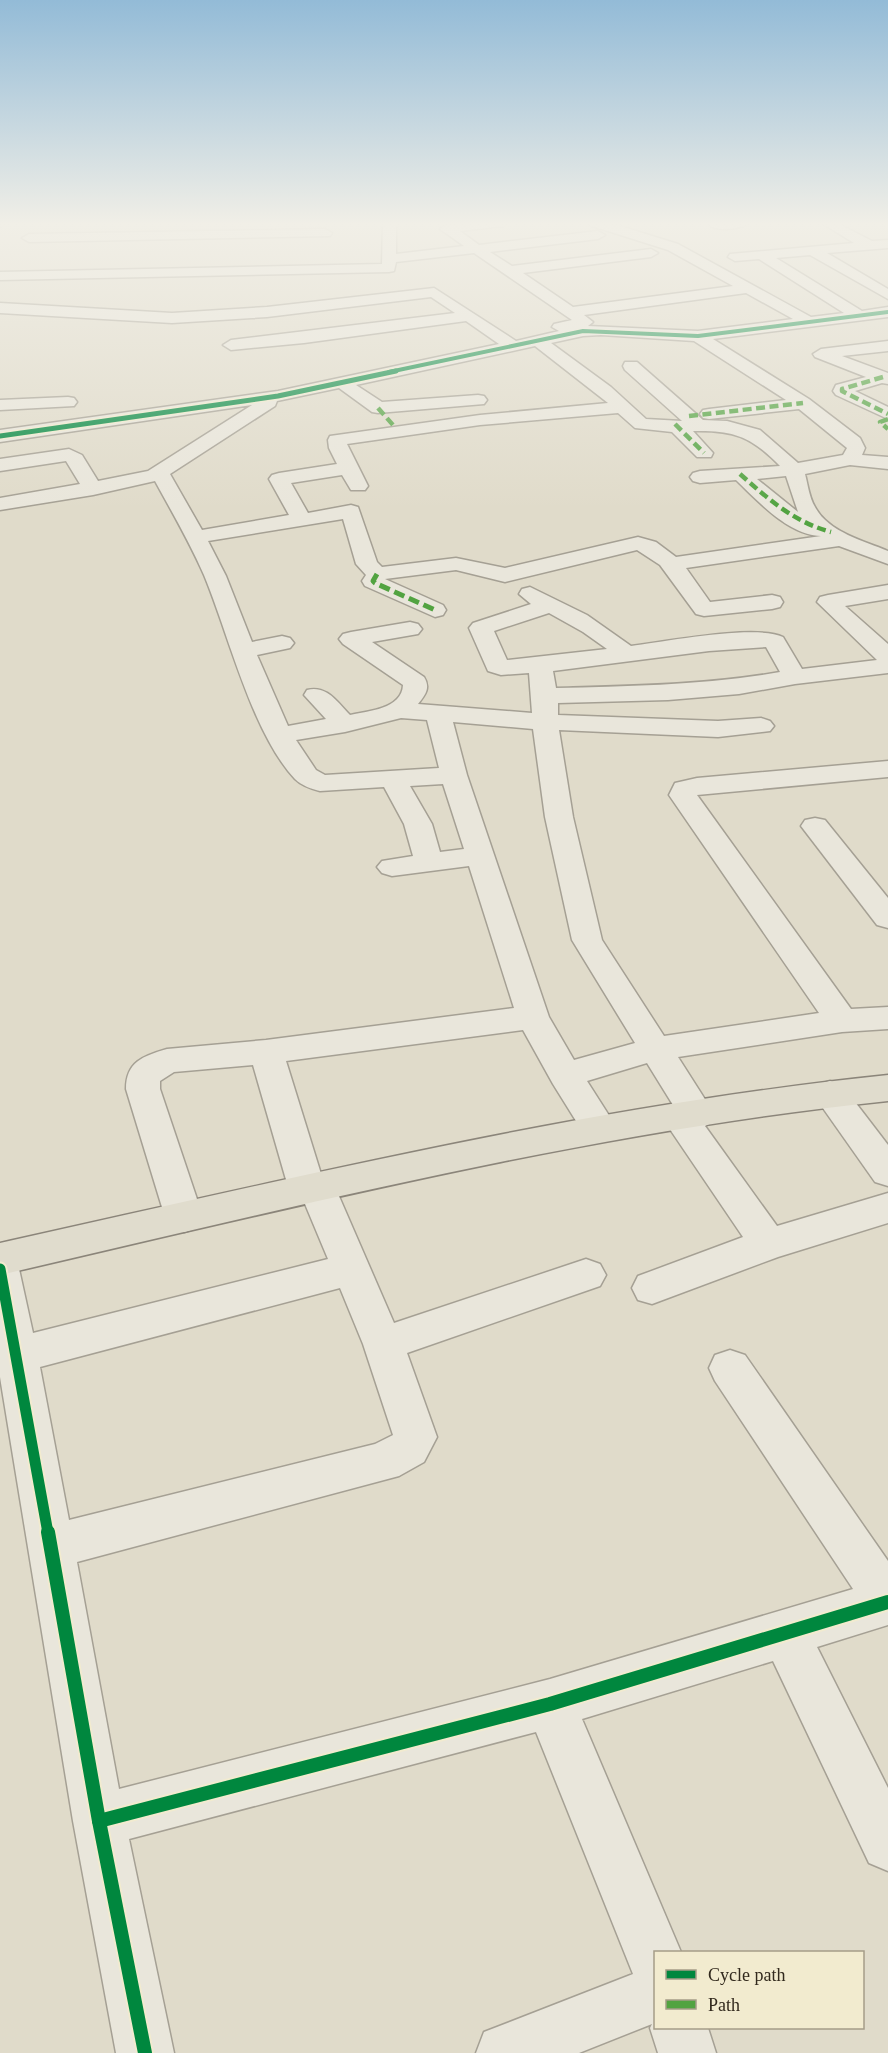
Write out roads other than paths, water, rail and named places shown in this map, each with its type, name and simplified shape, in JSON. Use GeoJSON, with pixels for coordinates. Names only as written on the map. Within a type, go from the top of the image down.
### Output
{"type":"FeatureCollection","features":[{"type":"Feature","properties":{"kind":"main road"},"geometry":{"type":"LineString","coordinates":[[0,1259],[598,1128],[830,1094],[888,1088]]}},
{"type":"Feature","properties":{"kind":"street"},"geometry":{"type":"LineString","coordinates":[[231,345],[456,318]]}},
{"type":"Feature","properties":{"kind":"street"},"geometry":{"type":"LineString","coordinates":[[473,318],[508,342],[538,341],[601,330],[698,336],[838,318]]}},
{"type":"Feature","properties":{"kind":"street"},"geometry":{"type":"LineString","coordinates":[[0,436],[278,396],[585,322],[579,318]]}},
{"type":"Feature","properties":{"kind":"street"},"geometry":{"type":"LineString","coordinates":[[656,318],[674,330],[675,335]]}},
{"type":"Feature","properties":{"kind":"street"},"geometry":{"type":"LineString","coordinates":[[740,318],[759,328]]}},
{"type":"Feature","properties":{"kind":"street"},"geometry":{"type":"LineString","coordinates":[[802,318],[809,322]]}},
{"type":"Feature","properties":{"kind":"street"},"geometry":{"type":"LineString","coordinates":[[698,336],[803,403],[853,442],[856,448],[850,459]]}},
{"type":"Feature","properties":{"kind":"street"},"geometry":{"type":"LineString","coordinates":[[538,341],[624,406],[641,424],[687,422],[803,403]]}},
{"type":"Feature","properties":{"kind":"street"},"geometry":{"type":"LineString","coordinates":[[885,378],[821,354],[888,346]]}},
{"type":"Feature","properties":{"kind":"street"},"geometry":{"type":"LineString","coordinates":[[631,366],[687,422],[704,453]]}},
{"type":"Feature","properties":{"kind":"street"},"geometry":{"type":"LineString","coordinates":[[885,378],[842,389],[842,392],[888,414]]}},
{"type":"Feature","properties":{"kind":"street"},"geometry":{"type":"LineString","coordinates":[[341,382],[378,408],[393,425]]}},
{"type":"Feature","properties":{"kind":"street"},"geometry":{"type":"LineString","coordinates":[[582,393],[605,392]]}},
{"type":"Feature","properties":{"kind":"street"},"geometry":{"type":"LineString","coordinates":[[0,482],[6,503],[131,482],[159,471],[278,396]]}},
{"type":"Feature","properties":{"kind":"street"},"geometry":{"type":"LineString","coordinates":[[378,408],[490,399]]}},
{"type":"Feature","properties":{"kind":"street"},"geometry":{"type":"LineString","coordinates":[[0,405],[68,402]]}},
{"type":"Feature","properties":{"kind":"street"},"geometry":{"type":"LineString","coordinates":[[362,494],[338,448],[337,440],[480,420],[624,406]]}},
{"type":"Feature","properties":{"kind":"street"},"geometry":{"type":"LineString","coordinates":[[888,419],[880,422],[888,429]]}},
{"type":"Feature","properties":{"kind":"street"},"geometry":{"type":"LineString","coordinates":[[687,422],[744,430],[761,438],[794,470],[805,508],[820,526],[837,536]]}},
{"type":"Feature","properties":{"kind":"street"},"geometry":{"type":"LineString","coordinates":[[0,465],[63,455],[73,456],[93,489]]}},
{"type":"Feature","properties":{"kind":"street"},"geometry":{"type":"LineString","coordinates":[[700,477],[794,470],[850,459],[888,463]]}},
{"type":"Feature","properties":{"kind":"street"},"geometry":{"type":"LineString","coordinates":[[301,519],[280,477],[349,468]]}},
{"type":"Feature","properties":{"kind":"street"},"geometry":{"type":"LineString","coordinates":[[159,471],[215,576],[243,651],[279,735],[295,764],[306,777],[315,783],[454,775]]}},
{"type":"Feature","properties":{"kind":"street"},"geometry":{"type":"LineString","coordinates":[[740,474],[767,499],[799,522],[888,558]]}},
{"type":"Feature","properties":{"kind":"street"},"geometry":{"type":"LineString","coordinates":[[196,537],[351,511],[367,564],[377,574]]}},
{"type":"Feature","properties":{"kind":"street"},"geometry":{"type":"LineString","coordinates":[[672,564],[837,536]]}},
{"type":"Feature","properties":{"kind":"street"},"geometry":{"type":"LineString","coordinates":[[489,574],[512,574],[638,543],[649,547],[672,564],[705,609],[720,643]]}},
{"type":"Feature","properties":{"kind":"street"},"geometry":{"type":"LineString","coordinates":[[377,574],[456,564],[465,565],[489,574],[549,605],[610,640],[625,653]]}},
{"type":"Feature","properties":{"kind":"street"},"geometry":{"type":"LineString","coordinates":[[377,574],[373,581],[375,583],[435,610]]}},
{"type":"Feature","properties":{"kind":"street"},"geometry":{"type":"LineString","coordinates":[[887,656],[828,602],[888,592]]}},
{"type":"Feature","properties":{"kind":"street"},"geometry":{"type":"LineString","coordinates":[[705,609],[772,602]]}},
{"type":"Feature","properties":{"kind":"street"},"geometry":{"type":"LineString","coordinates":[[549,605],[481,628],[496,666],[501,668],[540,666],[625,653],[771,640],[775,642],[795,677]]}},
{"type":"Feature","properties":{"kind":"street"},"geometry":{"type":"LineString","coordinates":[[401,710],[415,691],[416,682],[351,639],[410,629]]}},
{"type":"Feature","properties":{"kind":"street"},"geometry":{"type":"LineString","coordinates":[[243,651],[282,643]]}},
{"type":"Feature","properties":{"kind":"street"},"geometry":{"type":"LineString","coordinates":[[279,735],[345,724],[401,710],[439,715],[545,709],[668,693],[739,687],[887,656]]}},
{"type":"Feature","properties":{"kind":"street"},"geometry":{"type":"LineString","coordinates":[[540,666],[559,818],[586,940],[655,1049],[688,1115],[769,1244]]}},
{"type":"Feature","properties":{"kind":"street"},"geometry":{"type":"LineString","coordinates":[[316,695],[345,724]]}},
{"type":"Feature","properties":{"kind":"street"},"geometry":{"type":"LineString","coordinates":[[545,709],[718,729],[762,726]]}},
{"type":"Feature","properties":{"kind":"street"},"geometry":{"type":"LineString","coordinates":[[439,715],[454,775],[533,1017],[598,1128]]}},
{"type":"Feature","properties":{"kind":"street"},"geometry":{"type":"LineString","coordinates":[[842,1021],[683,795],[685,789],[697,786],[888,770]]}},
{"type":"Feature","properties":{"kind":"street"},"geometry":{"type":"LineString","coordinates":[[392,777],[418,824],[429,862]]}},
{"type":"Feature","properties":{"kind":"street"},"geometry":{"type":"LineString","coordinates":[[814,826],[888,918]]}},
{"type":"Feature","properties":{"kind":"street"},"geometry":{"type":"LineString","coordinates":[[392,867],[480,856]]}},
{"type":"Feature","properties":{"kind":"street"},"geometry":{"type":"LineString","coordinates":[[184,1217],[143,1089],[143,1075],[150,1069],[167,1061],[266,1052],[533,1017]]}},
{"type":"Feature","properties":{"kind":"street"},"geometry":{"type":"LineString","coordinates":[[565,1075],[655,1049],[842,1021],[888,1018]]}},
{"type":"Feature","properties":{"kind":"street"},"geometry":{"type":"LineString","coordinates":[[50,1547],[384,1462],[409,1448],[415,1437],[383,1344],[352,1269],[313,1189],[266,1052]]}},
{"type":"Feature","properties":{"kind":"street"},"geometry":{"type":"LineString","coordinates":[[830,1094],[888,1172]]}},
{"type":"Feature","properties":{"kind":"street"},"geometry":{"type":"LineString","coordinates":[[652,1288],[769,1244],[888,1208]]}},
{"type":"Feature","properties":{"kind":"street"},"geometry":{"type":"LineString","coordinates":[[0,1269],[99,1821],[146,2053]]}},
{"type":"Feature","properties":{"kind":"street"},"geometry":{"type":"LineString","coordinates":[[17,1355],[352,1269]]}},
{"type":"Feature","properties":{"kind":"street"},"geometry":{"type":"LineString","coordinates":[[383,1344],[586,1275]]}},
{"type":"Feature","properties":{"kind":"street"},"geometry":{"type":"LineString","coordinates":[[99,1821],[550,1704],[888,1602],[730,1368]]}},
{"type":"Feature","properties":{"kind":"street"},"geometry":{"type":"LineString","coordinates":[[785,1634],[888,1845]]}},
{"type":"Feature","properties":{"kind":"street"},"geometry":{"type":"LineString","coordinates":[[550,1704],[654,1956]]}},
{"type":"Feature","properties":{"kind":"street"},"geometry":{"type":"LineString","coordinates":[[505,2053],[654,1995]]}},
{"type":"Feature","properties":{"kind":"street"},"geometry":{"type":"LineString","coordinates":[[679,2029],[687,2053]]}}]}
